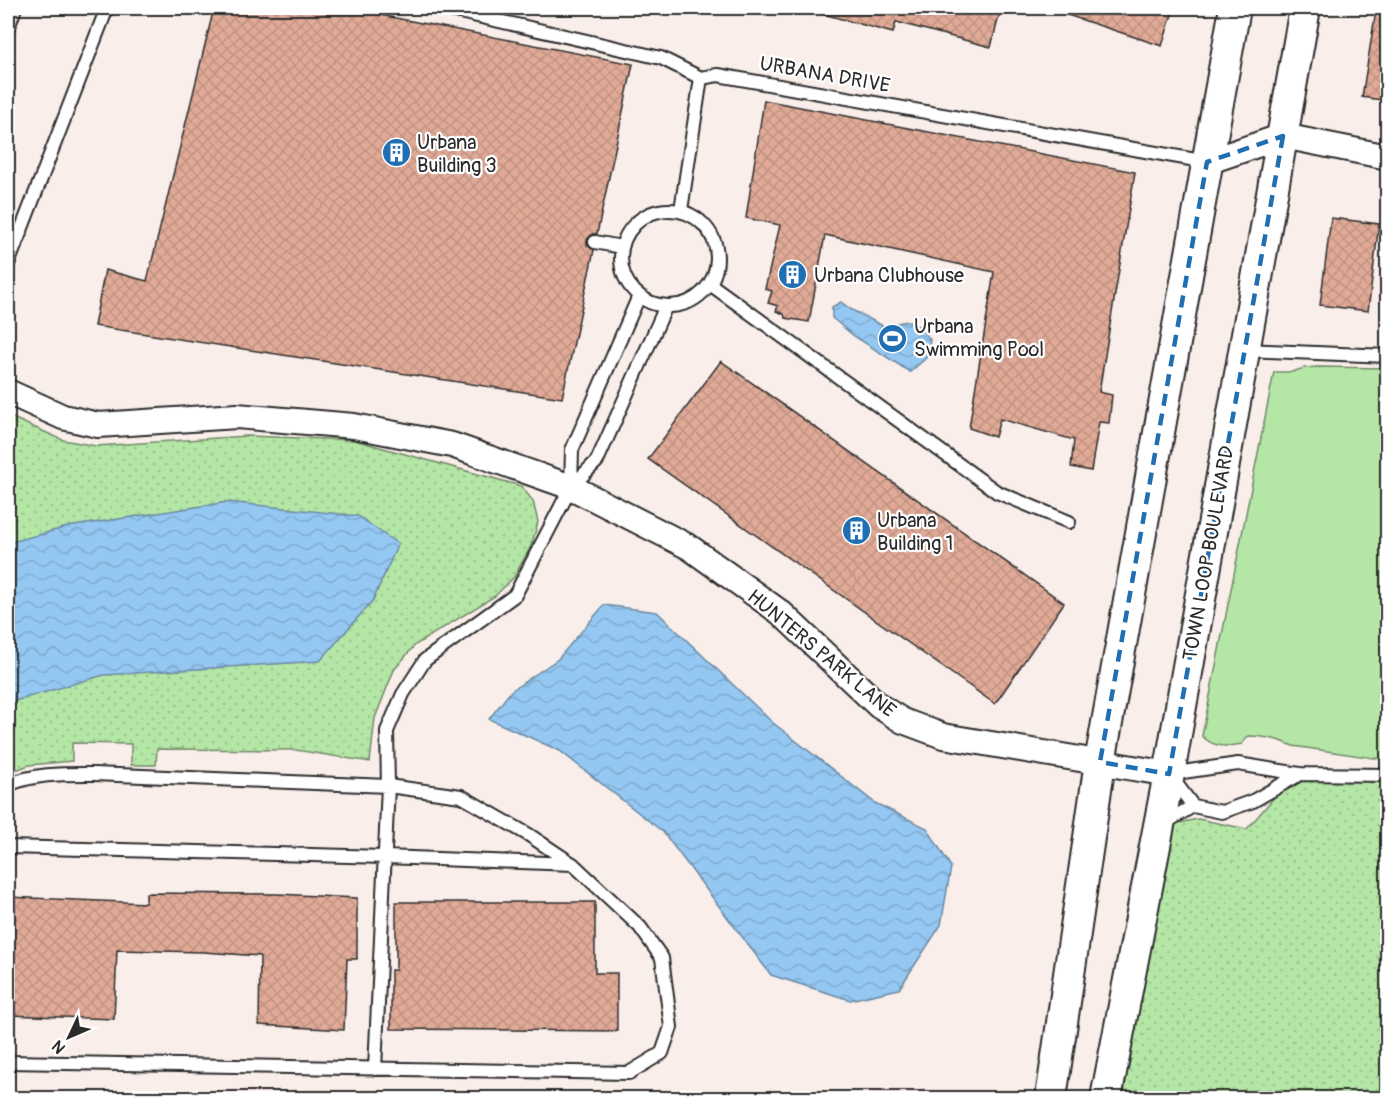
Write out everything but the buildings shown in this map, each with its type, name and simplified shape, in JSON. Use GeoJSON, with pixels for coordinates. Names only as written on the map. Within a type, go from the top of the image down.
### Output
{"type":"FeatureCollection","features":[{"type":"Feature","properties":{"kind":"street"},"geometry":{"type":"LineString","coordinates":[[1051,1098],[1100,762],[1235,8]]}},
{"type":"Feature","properties":{"kind":"street","name":"TOWN LOOP BOULEVARD"},"geometry":{"type":"LineString","coordinates":[[1106,1098],[1169,774],[1305,8]]}},
{"type":"Feature","properties":{"kind":"street"},"geometry":{"type":"LineString","coordinates":[[1207,162],[1283,136],[1388,157]]}},
{"type":"Feature","properties":{"kind":"street","name":"HUNTERS PARK LANE"},"geometry":{"type":"LineString","coordinates":[[8,392],[63,417],[98,425],[237,416],[354,426],[452,445],[571,487],[689,547],[781,613],[879,706],[903,721],[943,736],[1169,774]]}},
{"type":"Feature","properties":{"kind":"lane"},"geometry":{"type":"LineString","coordinates":[[8,28],[15,8]]}},
{"type":"Feature","properties":{"kind":"lane"},"geometry":{"type":"LineString","coordinates":[[8,264],[107,8]]}},
{"type":"Feature","properties":{"kind":"lane","name":"URBANA DRIVE"},"geometry":{"type":"LineString","coordinates":[[442,8],[661,58],[701,78],[718,75],[1207,162]]}},
{"type":"Feature","properties":{"kind":"lane"},"geometry":{"type":"LineString","coordinates":[[681,210],[701,78]]}},
{"type":"Feature","properties":{"kind":"lane"},"geometry":{"type":"LineString","coordinates":[[662,209],[681,210],[697,217],[708,228],[716,246],[717,266],[710,284],[699,297],[681,305],[666,306],[652,303],[639,296],[628,284],[621,268],[621,247],[629,230],[642,217],[662,209]]}},
{"type":"Feature","properties":{"kind":"lane"},"geometry":{"type":"LineString","coordinates":[[595,242],[621,247]]}},
{"type":"Feature","properties":{"kind":"lane"},"geometry":{"type":"LineString","coordinates":[[710,284],[997,492],[1069,522]]}},
{"type":"Feature","properties":{"kind":"lane"},"geometry":{"type":"LineString","coordinates":[[571,487],[573,450],[639,296]]}},
{"type":"Feature","properties":{"kind":"lane"},"geometry":{"type":"LineString","coordinates":[[375,1068],[388,786],[387,731],[403,694],[425,660],[515,595],[571,487],[597,461],[666,306]]}},
{"type":"Feature","properties":{"kind":"lane"},"geometry":{"type":"LineString","coordinates":[[1244,350],[1388,356]]}},
{"type":"Feature","properties":{"kind":"lane"},"geometry":{"type":"LineString","coordinates":[[1300,774],[1253,801],[1222,812],[1193,806],[1169,774],[1238,764],[1300,774],[1388,775]]}},
{"type":"Feature","properties":{"kind":"lane"},"geometry":{"type":"LineString","coordinates":[[8,785],[22,778],[53,774],[94,774],[388,786],[461,796],[529,835],[574,865],[640,927],[662,958],[671,1027],[662,1053],[629,1073],[8,1062]]}},
{"type":"Feature","properties":{"kind":"lane"},"geometry":{"type":"LineString","coordinates":[[1159,827],[1193,806]]}},
{"type":"Feature","properties":{"kind":"lane"},"geometry":{"type":"LineString","coordinates":[[8,847],[385,857],[574,865]]}},
{"type":"Feature","properties":{"kind":"highlighted area"},"geometry":{"type":"Polygon","coordinates":[[[1283,136],[1169,774],[1100,762],[1207,162],[1283,136]]]}},
{"type":"Feature","properties":{"kind":"green space"},"geometry":{"type":"Polygon","coordinates":[[[1318,367],[1387,368],[1387,760],[1293,746],[1260,737],[1248,736],[1242,744],[1220,746],[1202,736],[1274,372],[1292,372],[1318,367]]]}},
{"type":"Feature","properties":{"kind":"green space"},"geometry":{"type":"Polygon","coordinates":[[[8,416],[63,440],[96,446],[247,436],[354,440],[521,486],[533,501],[538,522],[532,544],[514,577],[495,596],[415,645],[394,670],[375,718],[370,762],[296,750],[157,749],[156,765],[131,765],[131,744],[72,743],[72,761],[29,765],[8,773],[8,416]]]}},
{"type":"Feature","properties":{"kind":"green space"},"geometry":{"type":"Polygon","coordinates":[[[1300,774],[1387,783],[1387,1098],[1106,1098],[1159,827],[1198,819],[1247,829],[1277,794],[1300,774]]]}},
{"type":"Feature","properties":{"kind":"water","name":"Urbana Swimming Pool"},"geometry":{"type":"Polygon","coordinates":[[[841,302],[887,328],[900,322],[911,322],[921,328],[930,340],[927,357],[910,372],[854,336],[832,318],[832,307],[841,302]]]}},
{"type":"Feature","properties":{"kind":"water"},"geometry":{"type":"Polygon","coordinates":[[[228,502],[358,516],[398,544],[373,600],[320,661],[104,675],[8,703],[8,543],[67,527],[228,502]]]}},
{"type":"Feature","properties":{"kind":"water"},"geometry":{"type":"Polygon","coordinates":[[[604,605],[657,612],[772,722],[875,803],[927,828],[951,867],[941,925],[899,989],[850,1000],[771,975],[663,832],[560,751],[489,719],[511,691],[558,659],[604,605]]]}},
{"type":"Feature","properties":{"kind":"place","name":"Urbana Building 3"},"geometry":{"type":"Point","coordinates":[396,153]}},
{"type":"Feature","properties":{"kind":"place","name":"Urbana Clubhouse"},"geometry":{"type":"Point","coordinates":[793,275]}},
{"type":"Feature","properties":{"kind":"place","name":"Urbana Swimming Pool"},"geometry":{"type":"Point","coordinates":[893,338]}},
{"type":"Feature","properties":{"kind":"place","name":"Urbana Building 1"},"geometry":{"type":"Point","coordinates":[856,531]}}]}
